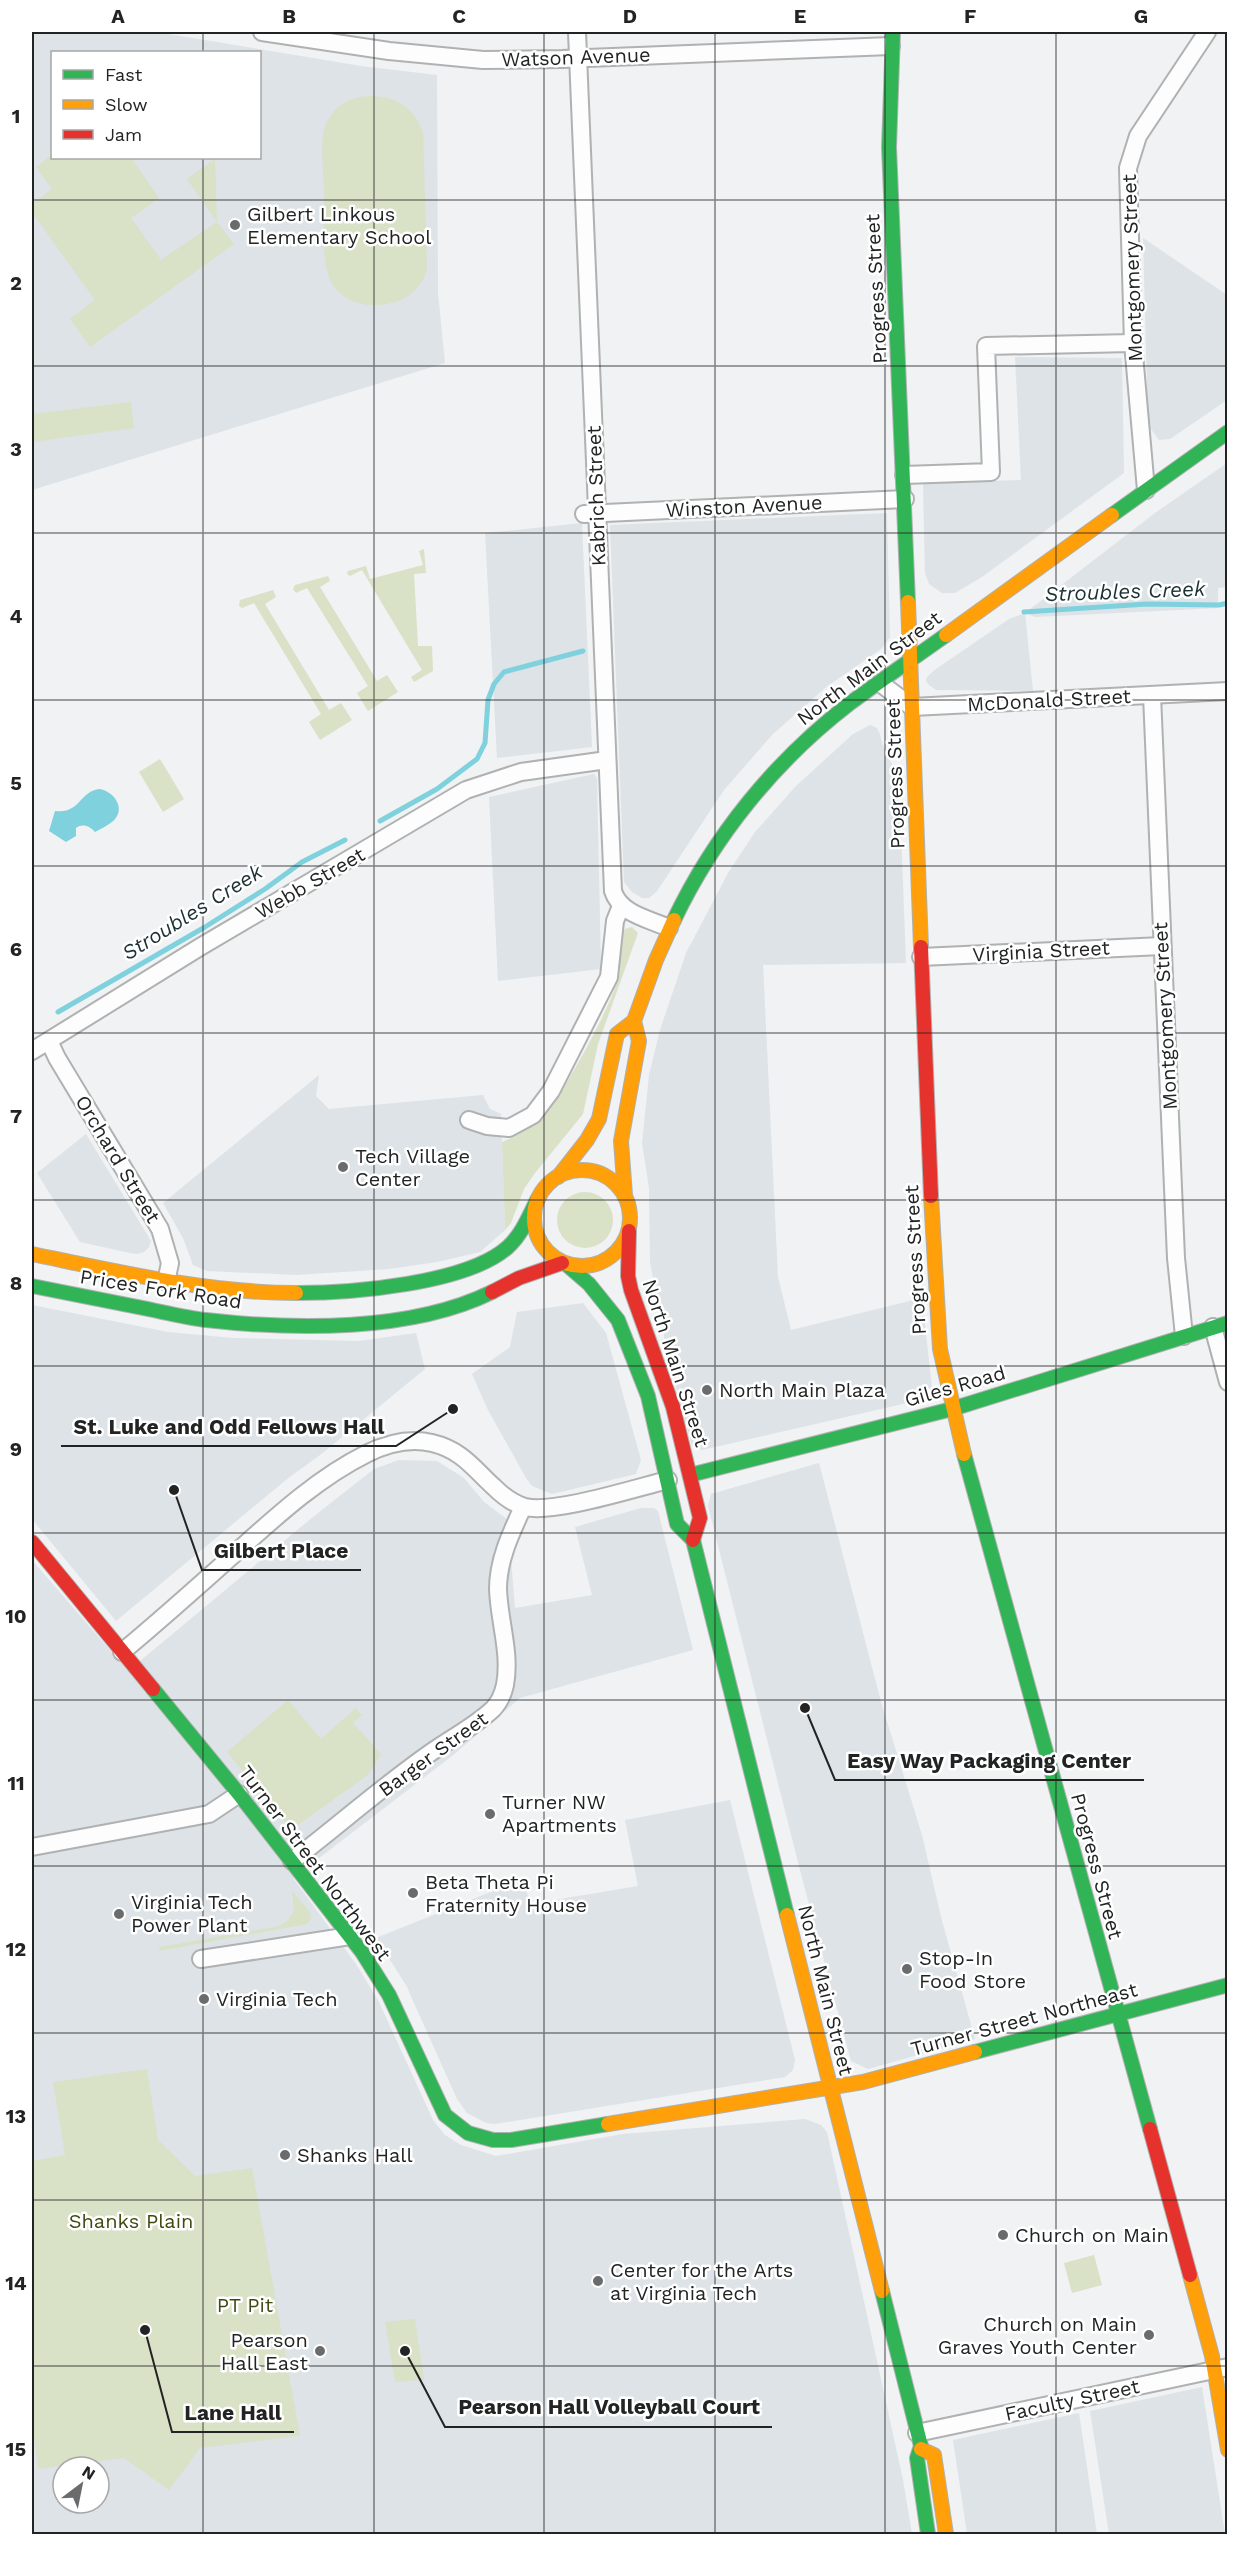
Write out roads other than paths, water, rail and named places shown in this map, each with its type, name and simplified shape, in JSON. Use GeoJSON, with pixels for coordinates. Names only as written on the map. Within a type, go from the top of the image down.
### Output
{"type":"FeatureCollection","features":[{"type":"Feature","properties":{"kind":"main road","name":"Progress Street"},"geometry":{"type":"LineString","coordinates":[[892,39],[889,147],[905,499],[921,957],[940,1349],[952,1409],[1118,2015],[1221,2368],[1227,2450]]}},
{"type":"Feature","properties":{"kind":"main road","name":"North Main Street"},"geometry":{"type":"LineString","coordinates":[[625,1195],[621,1141],[639,1041],[634,1021],[646,983],[669,928],[703,864],[730,823],[798,747],[848,705],[1227,432]]}},
{"type":"Feature","properties":{"kind":"main road","name":"North Main Street"},"geometry":{"type":"LineString","coordinates":[[558,1177],[600,1119],[617,1034],[634,1021]]}},
{"type":"Feature","properties":{"kind":"main road"},"geometry":{"type":"LineString","coordinates":[[574,1170],[595,1172],[612,1180],[625,1195],[631,1214],[629,1231],[625,1243],[614,1255],[602,1263],[586,1267],[565,1264],[546,1251],[536,1233],[534,1217],[537,1200],[549,1183],[574,1170]]}},
{"type":"Feature","properties":{"kind":"main road","name":"Prices Fork Road"},"geometry":{"type":"LineString","coordinates":[[32,1254],[166,1282],[256,1294],[363,1291],[465,1269],[488,1261],[512,1244],[537,1200]]}},
{"type":"Feature","properties":{"kind":"main road","name":"North Main Street"},"geometry":{"type":"LineString","coordinates":[[629,1231],[628,1276],[631,1290],[673,1407],[700,1518],[693,1540]]}},
{"type":"Feature","properties":{"kind":"main road","name":"North Main Street"},"geometry":{"type":"LineString","coordinates":[[565,1264],[589,1284],[618,1320],[640,1373],[677,1524],[693,1540],[919,2441],[916,2458],[928,2535]]}},
{"type":"Feature","properties":{"kind":"main road","name":"Prices Fork Road"},"geometry":{"type":"LineString","coordinates":[[32,1286],[204,1320],[253,1324],[332,1325],[425,1316],[470,1304],[519,1278],[565,1264]]}},
{"type":"Feature","properties":{"kind":"main road"},"geometry":{"type":"LineString","coordinates":[[85,1297],[140,1293],[156,1289],[166,1282]]}},
{"type":"Feature","properties":{"kind":"main road"},"geometry":{"type":"LineString","coordinates":[[181,1298],[211,1300],[256,1294]]}},
{"type":"Feature","properties":{"kind":"main road"},"geometry":{"type":"LineString","coordinates":[[155,1311],[166,1300]]}},
{"type":"Feature","properties":{"kind":"main road","name":"Giles Road"},"geometry":{"type":"LineString","coordinates":[[690,1475],[952,1409],[1220,1325]]}},
{"type":"Feature","properties":{"kind":"main road"},"geometry":{"type":"LineString","coordinates":[[658,1443],[680,1470],[690,1475]]}},
{"type":"Feature","properties":{"kind":"main road","name":"Turner Street Northwest"},"geometry":{"type":"LineString","coordinates":[[32,1542],[238,1794],[350,1936],[389,1995],[445,2115],[458,2127],[479,2137],[498,2140],[523,2138],[831,2088]]}},
{"type":"Feature","properties":{"kind":"main road","name":"Turner Street Northeast"},"geometry":{"type":"LineString","coordinates":[[831,2088],[863,2082],[1227,1985]]}},
{"type":"Feature","properties":{"kind":"main road","name":"North Main Street"},"geometry":{"type":"LineString","coordinates":[[919,2441],[934,2456],[946,2535]]}},
{"type":"Feature","properties":{"kind":"street","name":"Watson Avenue"},"geometry":{"type":"LineString","coordinates":[[262,32],[434,57],[483,60],[578,58],[892,39]]}},
{"type":"Feature","properties":{"kind":"street","name":"Kabrich Street"},"geometry":{"type":"LineString","coordinates":[[577,32],[590,514],[614,891],[621,906]]}},
{"type":"Feature","properties":{"kind":"street","name":"Montgomery Street"},"geometry":{"type":"LineString","coordinates":[[1146,490],[1133,343],[1128,208],[1130,156],[1138,136],[1207,32]]}},
{"type":"Feature","properties":{"kind":"street"},"geometry":{"type":"LineString","coordinates":[[904,475],[991,472],[986,346],[1133,343]]}},
{"type":"Feature","properties":{"kind":"street","name":"Winston Avenue"},"geometry":{"type":"LineString","coordinates":[[590,514],[905,499]]}},
{"type":"Feature","properties":{"kind":"street"},"geometry":{"type":"LineString","coordinates":[[879,682],[912,707]]}},
{"type":"Feature","properties":{"kind":"street","name":"McDonald Street"},"geometry":{"type":"LineString","coordinates":[[912,707],[1227,691]]}},
{"type":"Feature","properties":{"kind":"street","name":"Montgomery Street"},"geometry":{"type":"LineString","coordinates":[[1152,695],[1176,1258],[1184,1336]]}},
{"type":"Feature","properties":{"kind":"street","name":"Webb Street"},"geometry":{"type":"LineString","coordinates":[[32,1051],[200,947],[466,790],[521,772],[607,760]]}},
{"type":"Feature","properties":{"kind":"street"},"geometry":{"type":"LineString","coordinates":[[469,1120],[487,1126],[509,1128],[533,1115],[551,1091],[609,977],[615,921],[621,906],[669,928]]}},
{"type":"Feature","properties":{"kind":"street","name":"Virginia Street"},"geometry":{"type":"LineString","coordinates":[[921,957],[1162,946]]}},
{"type":"Feature","properties":{"kind":"street","name":"Orchard Street"},"geometry":{"type":"LineString","coordinates":[[49,1041],[160,1228],[170,1263],[166,1282]]}},
{"type":"Feature","properties":{"kind":"street"},"geometry":{"type":"LineString","coordinates":[[1220,1325],[1227,1382]]}},
{"type":"Feature","properties":{"kind":"street"},"geometry":{"type":"LineString","coordinates":[[122,1652],[286,1509],[331,1475],[366,1454],[388,1445],[404,1442],[432,1443],[447,1448],[464,1457],[494,1487],[522,1507],[535,1508],[567,1504],[668,1480]]}},
{"type":"Feature","properties":{"kind":"street","name":"Barger Street"},"geometry":{"type":"LineString","coordinates":[[292,1861],[433,1751],[457,1737],[492,1710],[503,1693],[506,1670],[504,1629],[498,1588],[499,1574],[522,1507]]}},
{"type":"Feature","properties":{"kind":"street"},"geometry":{"type":"LineString","coordinates":[[32,1847],[209,1814],[238,1794]]}},
{"type":"Feature","properties":{"kind":"street"},"geometry":{"type":"LineString","coordinates":[[201,1959],[350,1936]]}},
{"type":"Feature","properties":{"kind":"street","name":"Faculty Street"},"geometry":{"type":"LineString","coordinates":[[919,2441],[1221,2368]]}},
{"type":"Feature","properties":{"kind":"water"},"geometry":{"type":"Polygon","coordinates":[[[100,789],[110,794],[119,807],[119,812],[112,822],[95,832],[86,826],[78,826],[76,836],[66,842],[49,831],[55,811],[70,809],[88,794],[100,789]]]}},
{"type":"Feature","properties":{"kind":"waterway","name":"Stroubles Creek"},"geometry":{"type":"LineString","coordinates":[[1024,612],[1147,604],[1219,605],[1228,603]]}},
{"type":"Feature","properties":{"kind":"waterway","name":"Stroubles Creek"},"geometry":{"type":"LineString","coordinates":[[380,821],[437,789],[477,759],[485,743],[488,700],[494,684],[504,672],[583,651]]}},
{"type":"Feature","properties":{"kind":"waterway","name":"Stroubles Creek"},"geometry":{"type":"LineString","coordinates":[[58,1012],[205,927],[265,889],[302,862],[345,840]]}},
{"type":"Feature","properties":{"kind":"place","name":"Gilbert Linkous Elementary School"},"geometry":{"type":"Point","coordinates":[235,225]}},
{"type":"Feature","properties":{"kind":"place","name":"Tech Village Center"},"geometry":{"type":"Point","coordinates":[343,1167]}},
{"type":"Feature","properties":{"kind":"place","name":"North Main Plaza"},"geometry":{"type":"Point","coordinates":[707,1390]}},
{"type":"Feature","properties":{"kind":"place","name":"St. Luke and Odd Fellows Hall"},"geometry":{"type":"Point","coordinates":[453,1409]}},
{"type":"Feature","properties":{"kind":"place","name":"Gilbert Place"},"geometry":{"type":"Point","coordinates":[174,1490]}},
{"type":"Feature","properties":{"kind":"place","name":"Easy Way Packaging Center"},"geometry":{"type":"Point","coordinates":[805,1708]}},
{"type":"Feature","properties":{"kind":"place","name":"Turner NW Apartments"},"geometry":{"type":"Point","coordinates":[490,1814]}},
{"type":"Feature","properties":{"kind":"place","name":"Beta Theta Pi Fraternity House"},"geometry":{"type":"Point","coordinates":[413,1893]}},
{"type":"Feature","properties":{"kind":"place","name":"Virginia Tech Power Plant"},"geometry":{"type":"Point","coordinates":[119,1914]}},
{"type":"Feature","properties":{"kind":"place","name":"Stop-In Food Store"},"geometry":{"type":"Point","coordinates":[907,1969]}},
{"type":"Feature","properties":{"kind":"place","name":"Virginia Tech"},"geometry":{"type":"Point","coordinates":[204,1999]}},
{"type":"Feature","properties":{"kind":"place","name":"Shanks Hall"},"geometry":{"type":"Point","coordinates":[285,2155]}},
{"type":"Feature","properties":{"kind":"place","name":"Church on Main"},"geometry":{"type":"Point","coordinates":[1003,2235]}},
{"type":"Feature","properties":{"kind":"place","name":"Center for the Arts at Virginia Tech"},"geometry":{"type":"Point","coordinates":[598,2281]}},
{"type":"Feature","properties":{"kind":"place","name":"Lane Hall"},"geometry":{"type":"Point","coordinates":[145,2330]}},
{"type":"Feature","properties":{"kind":"place","name":"Church on Main Graves Youth Center"},"geometry":{"type":"Point","coordinates":[1149,2335]}},
{"type":"Feature","properties":{"kind":"place","name":"Pearson Hall East"},"geometry":{"type":"Point","coordinates":[320,2351]}},
{"type":"Feature","properties":{"kind":"place","name":"Pearson Hall Volleyball Court"},"geometry":{"type":"Point","coordinates":[405,2351]}},
{"type":"Feature","properties":{"kind":"park label","name":"Shanks Plain"},"geometry":{"type":"Point","coordinates":[131,2221]}},
{"type":"Feature","properties":{"kind":"park label","name":"PT Pit"},"geometry":{"type":"Point","coordinates":[245,2305]}}]}
